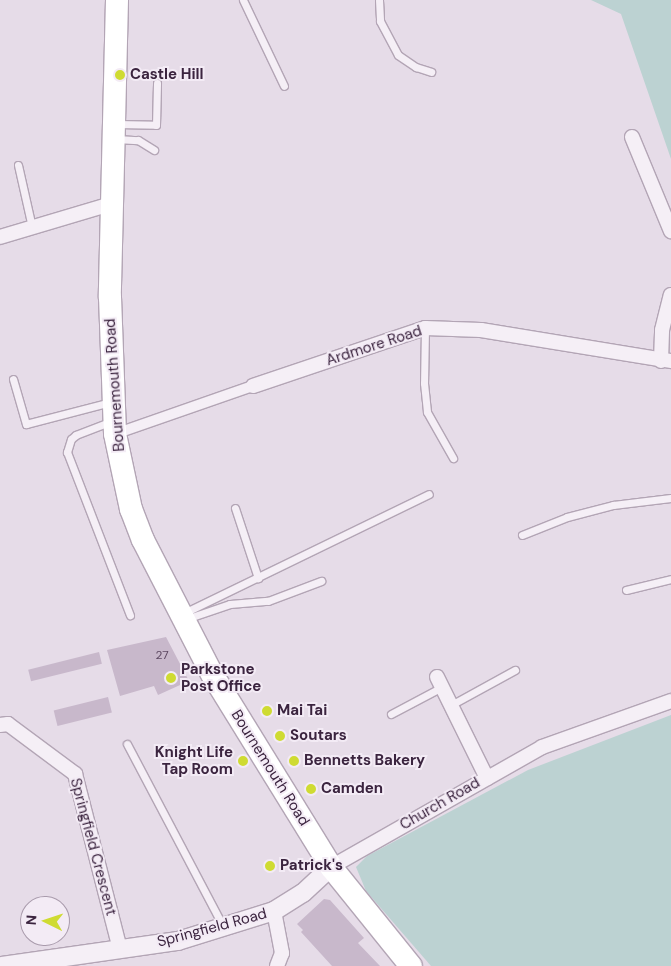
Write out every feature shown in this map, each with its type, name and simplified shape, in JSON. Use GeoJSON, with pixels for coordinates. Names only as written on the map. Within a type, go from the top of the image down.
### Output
{"type":"FeatureCollection","features":[{"type":"Feature","properties":{"kind":"highway","name":"Bournemouth Road"},"geometry":{"type":"LineString","coordinates":[[117,0],[110,297],[115,418],[123,479],[143,540],[185,616],[212,674],[331,867],[412,966]]}},
{"type":"Feature","properties":{"kind":"street"},"geometry":{"type":"LineString","coordinates":[[632,137],[671,231]]}},
{"type":"Feature","properties":{"kind":"street"},"geometry":{"type":"LineString","coordinates":[[0,237],[111,204]]}},
{"type":"Feature","properties":{"kind":"street"},"geometry":{"type":"LineString","coordinates":[[666,361],[662,330],[671,294]]}},
{"type":"Feature","properties":{"kind":"street","name":"Ardmore Road"},"geometry":{"type":"LineString","coordinates":[[115,418],[253,386],[425,328],[481,330],[666,361]]}},
{"type":"Feature","properties":{"kind":"street"},"geometry":{"type":"LineString","coordinates":[[439,682],[487,778]]}},
{"type":"Feature","properties":{"kind":"street","name":"Church Road"},"geometry":{"type":"LineString","coordinates":[[274,911],[303,893],[331,867],[542,747],[671,701]]}},
{"type":"Feature","properties":{"kind":"street","name":"Springfield Crescent"},"geometry":{"type":"LineString","coordinates":[[0,724],[8,724],[75,774],[120,949]]}},
{"type":"Feature","properties":{"kind":"street"},"geometry":{"type":"LineString","coordinates":[[274,911],[282,953],[278,966]]}},
{"type":"Feature","properties":{"kind":"street","name":"Springfield Road"},"geometry":{"type":"LineString","coordinates":[[2,966],[178,940],[274,911]]}},
{"type":"Feature","properties":{"kind":"lane"},"geometry":{"type":"LineString","coordinates":[[243,0],[284,86]]}},
{"type":"Feature","properties":{"kind":"lane"},"geometry":{"type":"LineString","coordinates":[[379,0],[380,22],[398,55],[416,67],[431,72]]}},
{"type":"Feature","properties":{"kind":"lane"},"geometry":{"type":"LineString","coordinates":[[113,132],[156,125],[157,83]]}},
{"type":"Feature","properties":{"kind":"lane"},"geometry":{"type":"LineString","coordinates":[[113,132],[138,140],[154,150]]}},
{"type":"Feature","properties":{"kind":"lane"},"geometry":{"type":"LineString","coordinates":[[18,164],[32,227]]}},
{"type":"Feature","properties":{"kind":"lane"},"geometry":{"type":"LineString","coordinates":[[425,328],[424,383],[427,412],[453,458]]}},
{"type":"Feature","properties":{"kind":"lane"},"geometry":{"type":"LineString","coordinates":[[13,379],[26,424],[115,418]]}},
{"type":"Feature","properties":{"kind":"lane"},"geometry":{"type":"LineString","coordinates":[[115,418],[76,434],[71,439],[67,452],[130,615]]}},
{"type":"Feature","properties":{"kind":"lane"},"geometry":{"type":"LineString","coordinates":[[185,616],[429,494]]}},
{"type":"Feature","properties":{"kind":"lane"},"geometry":{"type":"LineString","coordinates":[[522,535],[567,517],[613,505],[671,498]]}},
{"type":"Feature","properties":{"kind":"lane"},"geometry":{"type":"LineString","coordinates":[[235,508],[258,578]]}},
{"type":"Feature","properties":{"kind":"lane"},"geometry":{"type":"LineString","coordinates":[[626,590],[671,579]]}},
{"type":"Feature","properties":{"kind":"lane"},"geometry":{"type":"LineString","coordinates":[[185,616],[230,604],[268,601],[321,581]]}},
{"type":"Feature","properties":{"kind":"lane"},"geometry":{"type":"LineString","coordinates":[[451,705],[515,670]]}},
{"type":"Feature","properties":{"kind":"lane"},"geometry":{"type":"LineString","coordinates":[[391,714],[439,682]]}},
{"type":"Feature","properties":{"kind":"lane"},"geometry":{"type":"LineString","coordinates":[[127,744],[224,927]]}},
{"type":"Feature","properties":{"kind":"shaded area"},"geometry":{"type":"Polygon","coordinates":[[[591,0],[671,0],[671,159],[621,14],[591,0]]]}},
{"type":"Feature","properties":{"kind":"shaded area"},"geometry":{"type":"Polygon","coordinates":[[[671,715],[671,966],[431,966],[366,891],[356,867],[367,856],[528,770],[671,715]]]}},
{"type":"Feature","properties":{"kind":"building"},"geometry":{"type":"Polygon","coordinates":[[[166,637],[189,681],[158,695],[154,686],[120,696],[107,650],[166,637]]]}},
{"type":"Feature","properties":{"kind":"building"},"geometry":{"type":"Polygon","coordinates":[[[99,652],[102,664],[31,681],[28,670],[99,652]]]}},
{"type":"Feature","properties":{"kind":"building"},"geometry":{"type":"Polygon","coordinates":[[[108,697],[112,713],[58,726],[54,711],[108,697]]]}},
{"type":"Feature","properties":{"kind":"building"},"geometry":{"type":"Polygon","coordinates":[[[324,899],[330,900],[364,938],[358,943],[380,966],[332,966],[301,932],[303,930],[297,924],[324,899]]]}},
{"type":"Feature","properties":{"kind":"place","name":"Castle Hill"},"geometry":{"type":"Point","coordinates":[120,75]}},
{"type":"Feature","properties":{"kind":"place","name":"Parkstone Post Office"},"geometry":{"type":"Point","coordinates":[171,678]}},
{"type":"Feature","properties":{"kind":"place","name":"Mai Tai"},"geometry":{"type":"Point","coordinates":[267,711]}},
{"type":"Feature","properties":{"kind":"place","name":"Soutars"},"geometry":{"type":"Point","coordinates":[280,736]}},
{"type":"Feature","properties":{"kind":"place","name":"Knight Life Tap Room"},"geometry":{"type":"Point","coordinates":[243,761]}},
{"type":"Feature","properties":{"kind":"place","name":"Bennetts Bakery"},"geometry":{"type":"Point","coordinates":[294,761]}},
{"type":"Feature","properties":{"kind":"place","name":"Camden"},"geometry":{"type":"Point","coordinates":[311,789]}},
{"type":"Feature","properties":{"kind":"place","name":"Patrick's"},"geometry":{"type":"Point","coordinates":[270,866]}}]}
